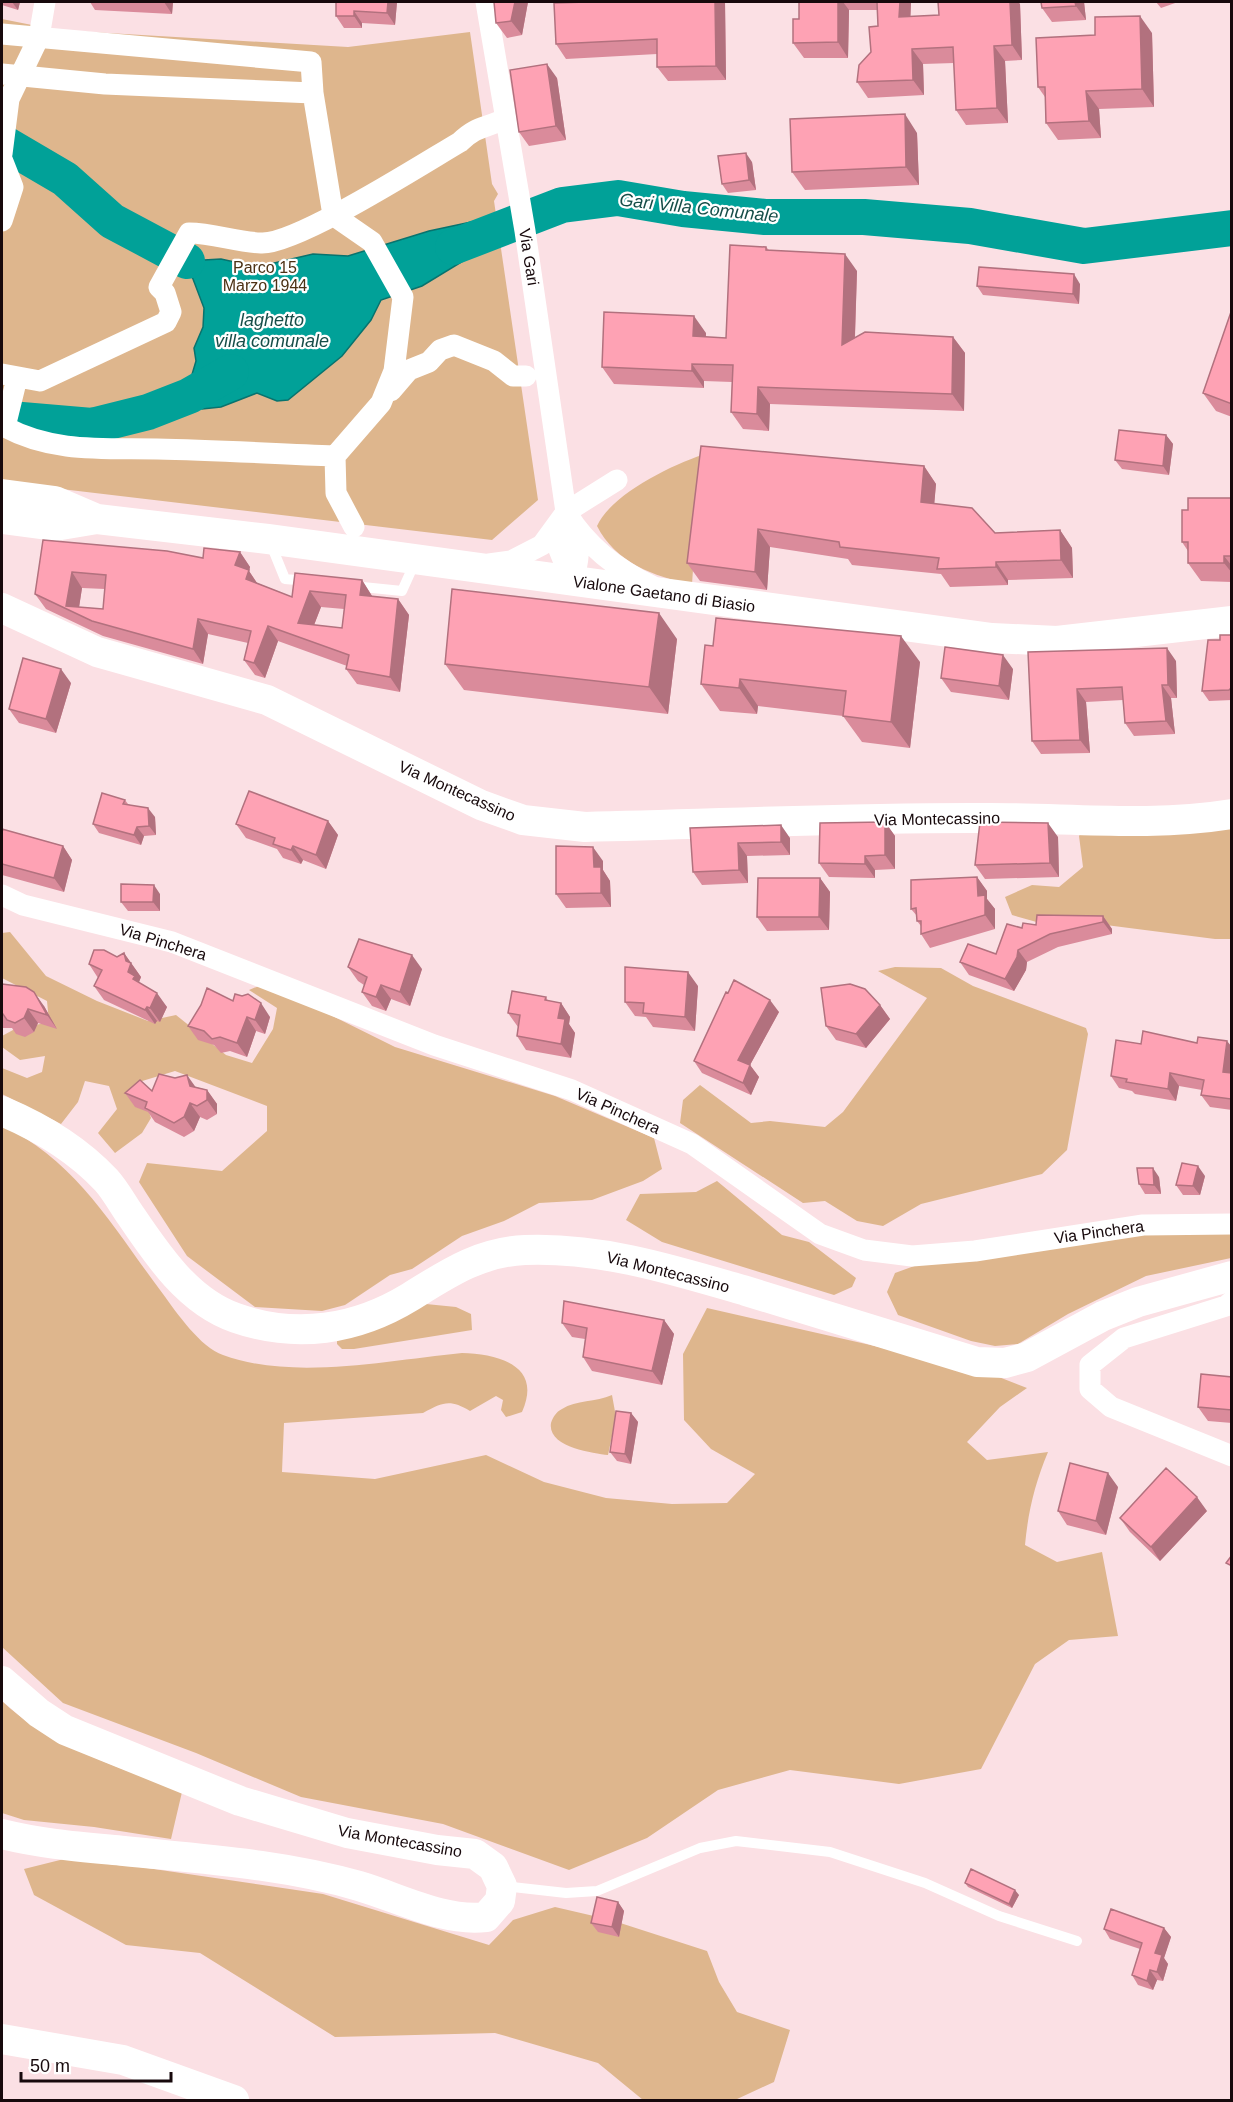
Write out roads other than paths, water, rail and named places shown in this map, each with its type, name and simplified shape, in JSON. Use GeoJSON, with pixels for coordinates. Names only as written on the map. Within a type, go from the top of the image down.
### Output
{"type":"FeatureCollection","features":[{"type":"Feature","properties":{"kind":"street"},"geometry":{"type":"LineString","coordinates":[[2,154],[7,127],[10,75],[39,37],[45,2]]}},
{"type":"Feature","properties":{"kind":"street","name":"Via Gari"},"geometry":{"type":"LineString","coordinates":[[486,2],[570,519],[558,547],[572,582]]}},
{"type":"Feature","properties":{"kind":"street"},"geometry":{"type":"LineString","coordinates":[[2,34],[310,62],[333,215],[372,242],[403,297],[394,371],[381,403]]}},
{"type":"Feature","properties":{"kind":"street"},"geometry":{"type":"LineString","coordinates":[[10,75],[105,84],[313,93]]}},
{"type":"Feature","properties":{"kind":"street"},"geometry":{"type":"LineString","coordinates":[[335,456],[75,448],[25,438],[5,427],[10,383],[40,381],[166,322],[171,312],[165,293],[159,287],[182,241],[189,233],[208,233],[262,244],[288,237],[333,215],[460,142],[474,129],[492,126],[506,118]]}},
{"type":"Feature","properties":{"kind":"street"},"geometry":{"type":"LineString","coordinates":[[2,159],[13,187],[2,221]]}},
{"type":"Feature","properties":{"kind":"street"},"geometry":{"type":"LineString","coordinates":[[354,527],[336,493],[335,456],[409,370],[429,362],[440,350],[454,345],[494,361],[513,376],[526,376]]}},
{"type":"Feature","properties":{"kind":"street"},"geometry":{"type":"LineString","coordinates":[[468,566],[511,561],[542,545],[617,480]]}},
{"type":"Feature","properties":{"kind":"street","name":"Vialone Gaetano di Biasio"},"geometry":{"type":"LineString","coordinates":[[2,494],[55,501],[97,519]]}},
{"type":"Feature","properties":{"kind":"street","name":"Vialone Gaetano di Biasio"},"geometry":{"type":"LineString","coordinates":[[2,519],[55,526],[97,519],[268,539],[992,638],[1057,641],[1232,621]]}},
{"type":"Feature","properties":{"kind":"street"},"geometry":{"type":"LineString","coordinates":[[570,519],[618,567],[670,595]]}},
{"type":"Feature","properties":{"kind":"street","name":"Via Montecassino"},"geometry":{"type":"LineString","coordinates":[[2,608],[97,652],[267,700],[481,805],[523,820],[585,827],[989,818],[1153,821],[1200,819],[1232,814]]}},
{"type":"Feature","properties":{"kind":"street","name":"Via Pinchera"},"geometry":{"type":"LineString","coordinates":[[2,894],[23,904],[172,942],[434,1045],[572,1090],[692,1144],[820,1234],[864,1250],[912,1256],[975,1251],[1143,1224],[1232,1224]]}},
{"type":"Feature","properties":{"kind":"street","name":"Via Montecassino"},"geometry":{"type":"LineString","coordinates":[[2,1111],[70,1147],[107,1181],[162,1262],[198,1297],[234,1317],[272,1327],[313,1331],[356,1322],[407,1299],[443,1275],[476,1259],[503,1252],[558,1251],[612,1256],[675,1270],[977,1362],[1005,1363],[1027,1357],[1103,1316],[1138,1302],[1232,1276]]}},
{"type":"Feature","properties":{"kind":"street"},"geometry":{"type":"LineString","coordinates":[[1232,1301],[1226,1306],[1124,1338],[1090,1365],[1090,1389],[1111,1407],[1232,1456]]}},
{"type":"Feature","properties":{"kind":"street","name":"Via Montecassino"},"geometry":{"type":"LineString","coordinates":[[2,1681],[39,1713],[65,1730],[240,1801],[347,1833],[437,1850],[475,1854],[493,1867],[502,1886]]}},
{"type":"Feature","properties":{"kind":"street"},"geometry":{"type":"LineString","coordinates":[[2,1834],[59,1845],[303,1872],[359,1886],[439,1913],[469,1919],[486,1917],[500,1900],[502,1886]]}},
{"type":"Feature","properties":{"kind":"street"},"geometry":{"type":"LineString","coordinates":[[2,2039],[123,2060],[234,2100]]}},
{"type":"Feature","properties":{"kind":"lane"},"geometry":{"type":"LineString","coordinates":[[268,539],[285,579],[318,582]]}},
{"type":"Feature","properties":{"kind":"lane"},"geometry":{"type":"LineString","coordinates":[[340,585],[402,591],[417,559]]}},
{"type":"Feature","properties":{"kind":"lane"},"geometry":{"type":"LineString","coordinates":[[502,1886],[567,1893],[597,1891],[700,1848],[736,1840],[830,1852],[925,1883],[999,1916],[1077,1941]]}},
{"type":"Feature","properties":{"kind":"water","name":"laghetto villa comunale"},"geometry":{"type":"Polygon","coordinates":[[[485,219],[493,221],[499,229],[496,241],[422,286],[381,300],[371,320],[342,356],[288,400],[277,401],[257,393],[221,407],[202,409],[189,396],[188,388],[196,361],[194,348],[203,327],[204,308],[185,265],[187,261],[221,259],[257,267],[313,254],[348,256],[429,231],[485,219]]]}},
{"type":"Feature","properties":{"kind":"waterway"},"geometry":{"type":"LineString","coordinates":[[2,142],[65,179],[112,221],[187,261]]}},
{"type":"Feature","properties":{"kind":"waterway","name":"Gari Villa Comunale"},"geometry":{"type":"LineString","coordinates":[[453,247],[562,205],[618,198],[683,209],[765,217],[864,217],[970,226],[1084,246],[1232,228]]}},
{"type":"Feature","properties":{"kind":"waterway","name":"Gari Villa Comunale"},"geometry":{"type":"LineString","coordinates":[[2,415],[10,419],[92,426],[148,412],[189,396],[231,372]]}},
{"type":"Feature","properties":{"kind":"park label","name":"Parco 15 Marzo 1944"},"geometry":{"type":"Point","coordinates":[265,276]}}]}
